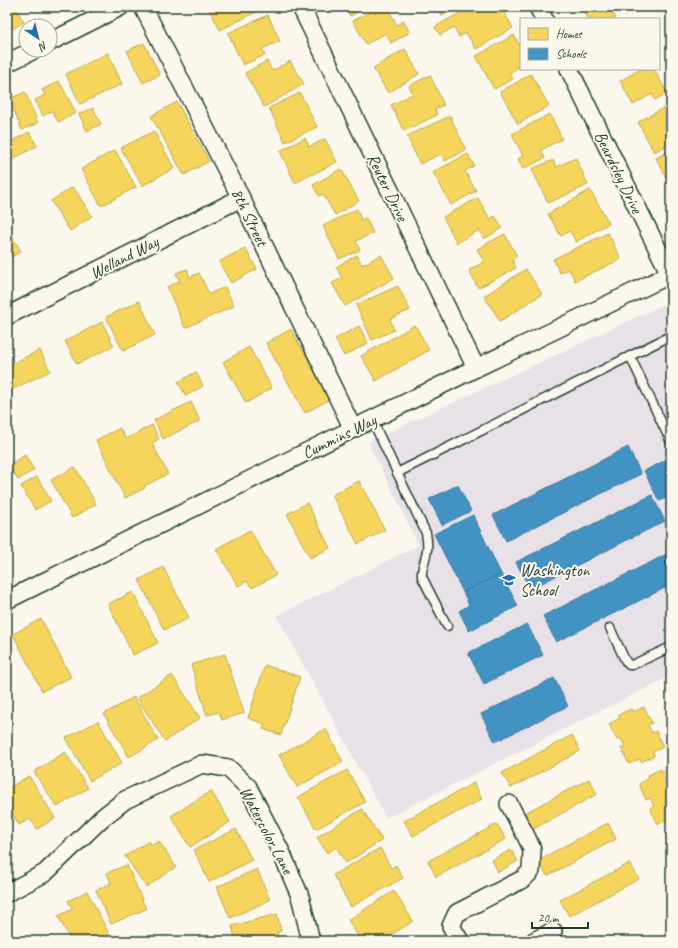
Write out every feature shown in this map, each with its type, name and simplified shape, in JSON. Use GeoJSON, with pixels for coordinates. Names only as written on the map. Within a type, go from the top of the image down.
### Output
{"type":"FeatureCollection","features":[{"type":"Feature","properties":{"kind":"street"},"geometry":{"type":"LineString","coordinates":[[58,38],[120,7]]}},
{"type":"Feature","properties":{"kind":"street","name":"8th Street"},"geometry":{"type":"LineString","coordinates":[[143,7],[240,198],[353,429]]}},
{"type":"Feature","properties":{"kind":"street","name":"Reuter Drive"},"geometry":{"type":"LineString","coordinates":[[301,7],[476,368]]}},
{"type":"Feature","properties":{"kind":"street"},"geometry":{"type":"LineString","coordinates":[[538,7],[544,18]]}},
{"type":"Feature","properties":{"kind":"street"},"geometry":{"type":"LineString","coordinates":[[7,63],[18,58]]}},
{"type":"Feature","properties":{"kind":"street","name":"Beardsley Drive"},"geometry":{"type":"LineString","coordinates":[[569,70],[671,274]]}},
{"type":"Feature","properties":{"kind":"street","name":"Welland Way"},"geometry":{"type":"LineString","coordinates":[[7,316],[240,198]]}},
{"type":"Feature","properties":{"kind":"street","name":"Cummins Way"},"geometry":{"type":"LineString","coordinates":[[7,600],[476,368],[671,274]]}},
{"type":"Feature","properties":{"kind":"street","name":"Watercolor Lane"},"geometry":{"type":"LineString","coordinates":[[7,893],[45,873],[102,818],[125,800],[202,764],[228,768],[248,787],[282,854],[300,896],[311,941]]}},
{"type":"Feature","properties":{"kind":"street"},"geometry":{"type":"LineString","coordinates":[[460,941],[451,926],[457,913],[523,879],[531,870],[532,849],[509,804]]}},
{"type":"Feature","properties":{"kind":"street"},"geometry":{"type":"LineString","coordinates":[[534,941],[553,931]]}},
{"type":"Feature","properties":{"kind":"lane"},"geometry":{"type":"LineString","coordinates":[[397,473],[666,338],[671,338]]}},
{"type":"Feature","properties":{"kind":"lane"},"geometry":{"type":"LineString","coordinates":[[630,356],[671,442]]}},
{"type":"Feature","properties":{"kind":"lane"},"geometry":{"type":"LineString","coordinates":[[372,420],[426,534],[428,541],[422,577],[447,626]]}},
{"type":"Feature","properties":{"kind":"lane"},"geometry":{"type":"LineString","coordinates":[[610,628],[625,660],[632,666],[671,647]]}},
{"type":"Feature","properties":{"kind":"shaded area","name":"Washington School"},"geometry":{"type":"Polygon","coordinates":[[[671,301],[671,676],[386,818],[277,616],[419,545],[368,442],[671,301]]]}},
{"type":"Feature","properties":{"kind":"building: Homes"},"geometry":{"type":"Polygon","coordinates":[[[7,7],[15,7],[22,18],[18,18],[18,26],[7,32],[7,7]]]}},
{"type":"Feature","properties":{"kind":"building: Homes"},"geometry":{"type":"Polygon","coordinates":[[[208,7],[259,7],[260,10],[220,30],[208,7]]]}},
{"type":"Feature","properties":{"kind":"building: Homes"},"geometry":{"type":"Polygon","coordinates":[[[345,7],[367,7],[350,16],[345,7]]]}},
{"type":"Feature","properties":{"kind":"building: Homes"},"geometry":{"type":"Polygon","coordinates":[[[377,7],[387,7],[397,25],[403,21],[410,32],[391,43],[386,33],[366,44],[353,21],[377,7]]]}},
{"type":"Feature","properties":{"kind":"building: Homes"},"geometry":{"type":"Polygon","coordinates":[[[438,7],[460,7],[442,16],[438,7]]]}},
{"type":"Feature","properties":{"kind":"building: Homes"},"geometry":{"type":"Polygon","coordinates":[[[470,7],[501,7],[513,28],[476,49],[466,33],[459,37],[454,27],[440,35],[435,27],[470,7]]]}},
{"type":"Feature","properties":{"kind":"building: Homes"},"geometry":{"type":"Polygon","coordinates":[[[582,7],[610,7],[616,18],[588,18],[582,7]]]}},
{"type":"Feature","properties":{"kind":"building: Homes"},"geometry":{"type":"Polygon","coordinates":[[[268,15],[280,41],[262,49],[265,55],[243,65],[228,33],[268,15]]]}},
{"type":"Feature","properties":{"kind":"building: Homes"},"geometry":{"type":"Polygon","coordinates":[[[514,35],[520,47],[520,67],[509,73],[513,79],[494,89],[476,56],[514,35]]]}},
{"type":"Feature","properties":{"kind":"building: Homes"},"geometry":{"type":"Polygon","coordinates":[[[144,43],[160,75],[143,83],[127,51],[144,43]]]}},
{"type":"Feature","properties":{"kind":"building: Homes"},"geometry":{"type":"Polygon","coordinates":[[[405,49],[419,74],[388,93],[373,68],[405,49]]]}},
{"type":"Feature","properties":{"kind":"building: Homes"},"geometry":{"type":"Polygon","coordinates":[[[108,53],[122,84],[80,104],[66,74],[108,53]]]}},
{"type":"Feature","properties":{"kind":"building: Homes"},"geometry":{"type":"Polygon","coordinates":[[[267,61],[272,71],[290,61],[304,84],[264,107],[245,73],[267,61]]]}},
{"type":"Feature","properties":{"kind":"building: Homes"},"geometry":{"type":"Polygon","coordinates":[[[639,70],[655,70],[667,93],[655,100],[652,94],[633,105],[620,81],[639,70]]]}},
{"type":"Feature","properties":{"kind":"building: Homes"},"geometry":{"type":"Polygon","coordinates":[[[531,74],[549,106],[518,124],[500,92],[531,74]]]}},
{"type":"Feature","properties":{"kind":"building: Homes"},"geometry":{"type":"Polygon","coordinates":[[[430,75],[444,105],[435,109],[437,115],[404,131],[391,105],[413,94],[409,86],[430,75]]]}},
{"type":"Feature","properties":{"kind":"building: Homes"},"geometry":{"type":"Polygon","coordinates":[[[59,81],[76,113],[58,122],[52,111],[43,116],[35,100],[45,95],[42,90],[59,81]]]}},
{"type":"Feature","properties":{"kind":"building: Homes"},"geometry":{"type":"Polygon","coordinates":[[[25,92],[38,123],[22,130],[9,99],[25,92]]]}},
{"type":"Feature","properties":{"kind":"building: Homes"},"geometry":{"type":"Polygon","coordinates":[[[300,93],[317,127],[285,142],[269,108],[300,93]]]}},
{"type":"Feature","properties":{"kind":"building: Homes"},"geometry":{"type":"Polygon","coordinates":[[[177,102],[209,161],[184,175],[151,116],[177,102]]]}},
{"type":"Feature","properties":{"kind":"building: Homes"},"geometry":{"type":"Polygon","coordinates":[[[671,104],[671,143],[654,152],[638,122],[671,104]]]}},
{"type":"Feature","properties":{"kind":"building: Homes"},"geometry":{"type":"Polygon","coordinates":[[[93,108],[101,124],[87,131],[79,114],[93,108]]]}},
{"type":"Feature","properties":{"kind":"building: Homes"},"geometry":{"type":"Polygon","coordinates":[[[550,114],[562,139],[541,150],[545,158],[523,169],[518,159],[523,156],[512,134],[550,114]]]}},
{"type":"Feature","properties":{"kind":"building: Homes"},"geometry":{"type":"Polygon","coordinates":[[[450,116],[466,150],[445,161],[441,154],[420,164],[407,136],[450,116]]]}},
{"type":"Feature","properties":{"kind":"building: Homes"},"geometry":{"type":"Polygon","coordinates":[[[154,131],[174,168],[142,186],[121,148],[154,131]]]}},
{"type":"Feature","properties":{"kind":"building: Homes"},"geometry":{"type":"Polygon","coordinates":[[[7,132],[12,141],[29,132],[37,146],[7,162],[7,132]]]}},
{"type":"Feature","properties":{"kind":"building: Homes"},"geometry":{"type":"Polygon","coordinates":[[[305,138],[309,147],[325,139],[337,162],[295,183],[280,151],[305,138]]]}},
{"type":"Feature","properties":{"kind":"building: Homes"},"geometry":{"type":"Polygon","coordinates":[[[115,150],[136,187],[101,206],[81,169],[115,150]]]}},
{"type":"Feature","properties":{"kind":"building: Homes"},"geometry":{"type":"Polygon","coordinates":[[[671,150],[671,186],[656,158],[671,150]]]}},
{"type":"Feature","properties":{"kind":"building: Homes"},"geometry":{"type":"Polygon","coordinates":[[[468,154],[474,166],[465,171],[476,191],[451,205],[433,172],[468,154]]]}},
{"type":"Feature","properties":{"kind":"building: Homes"},"geometry":{"type":"Polygon","coordinates":[[[576,158],[588,185],[548,203],[532,169],[553,160],[556,167],[576,158]]]}},
{"type":"Feature","properties":{"kind":"building: Homes"},"geometry":{"type":"Polygon","coordinates":[[[341,169],[359,201],[335,215],[323,194],[319,196],[313,185],[341,169]]]}},
{"type":"Feature","properties":{"kind":"building: Homes"},"geometry":{"type":"Polygon","coordinates":[[[73,187],[92,216],[70,231],[51,201],[73,187]]]}},
{"type":"Feature","properties":{"kind":"building: Homes"},"geometry":{"type":"Polygon","coordinates":[[[590,190],[609,223],[576,242],[570,231],[561,236],[548,214],[590,190]]]}},
{"type":"Feature","properties":{"kind":"building: Homes"},"geometry":{"type":"Polygon","coordinates":[[[478,198],[490,219],[495,216],[502,228],[484,239],[479,230],[457,243],[443,217],[478,198]]]}},
{"type":"Feature","properties":{"kind":"building: Homes"},"geometry":{"type":"Polygon","coordinates":[[[357,209],[361,220],[366,218],[373,233],[356,241],[360,250],[339,259],[323,226],[357,209]]]}},
{"type":"Feature","properties":{"kind":"building: Homes"},"geometry":{"type":"Polygon","coordinates":[[[7,230],[21,251],[7,260],[7,230]]]}},
{"type":"Feature","properties":{"kind":"building: Homes"},"geometry":{"type":"Polygon","coordinates":[[[608,233],[621,259],[575,281],[569,269],[560,273],[553,259],[608,233]]]}},
{"type":"Feature","properties":{"kind":"building: Homes"},"geometry":{"type":"Polygon","coordinates":[[[505,234],[517,256],[512,259],[516,268],[478,288],[469,270],[484,262],[477,249],[505,234]]]}},
{"type":"Feature","properties":{"kind":"building: Homes"},"geometry":{"type":"Polygon","coordinates":[[[245,248],[257,269],[231,283],[219,262],[245,248]]]}},
{"type":"Feature","properties":{"kind":"building: Homes"},"geometry":{"type":"Polygon","coordinates":[[[357,255],[362,265],[381,255],[394,278],[345,306],[332,283],[342,278],[336,267],[357,255]]]}},
{"type":"Feature","properties":{"kind":"building: Homes"},"geometry":{"type":"Polygon","coordinates":[[[187,269],[190,277],[199,273],[209,294],[225,287],[234,306],[185,328],[167,287],[180,281],[176,273],[187,269]]]}},
{"type":"Feature","properties":{"kind":"building: Homes"},"geometry":{"type":"Polygon","coordinates":[[[526,269],[542,294],[500,321],[484,296],[526,269]]]}},
{"type":"Feature","properties":{"kind":"building: Homes"},"geometry":{"type":"Polygon","coordinates":[[[398,286],[410,310],[390,319],[394,330],[372,340],[356,305],[398,286]]]}},
{"type":"Feature","properties":{"kind":"building: Homes"},"geometry":{"type":"Polygon","coordinates":[[[139,301],[155,335],[123,351],[106,317],[139,301]]]}},
{"type":"Feature","properties":{"kind":"building: Homes"},"geometry":{"type":"Polygon","coordinates":[[[102,322],[114,346],[77,364],[65,341],[102,322]]]}},
{"type":"Feature","properties":{"kind":"building: Homes"},"geometry":{"type":"Polygon","coordinates":[[[415,325],[429,350],[376,381],[361,356],[415,325]]]}},
{"type":"Feature","properties":{"kind":"building: Homes"},"geometry":{"type":"Polygon","coordinates":[[[359,326],[368,343],[344,356],[335,339],[359,326]]]}},
{"type":"Feature","properties":{"kind":"building: Homes"},"geometry":{"type":"Polygon","coordinates":[[[291,329],[330,399],[305,413],[266,343],[291,329]]]}},
{"type":"Feature","properties":{"kind":"building: Homes"},"geometry":{"type":"Polygon","coordinates":[[[249,347],[272,388],[246,403],[223,362],[249,347]]]}},
{"type":"Feature","properties":{"kind":"building: Homes"},"geometry":{"type":"Polygon","coordinates":[[[40,350],[50,371],[7,392],[7,366],[40,350]]]}},
{"type":"Feature","properties":{"kind":"building: Homes"},"geometry":{"type":"Polygon","coordinates":[[[196,372],[203,386],[186,396],[178,382],[196,372]]]}},
{"type":"Feature","properties":{"kind":"building: Homes"},"geometry":{"type":"Polygon","coordinates":[[[191,402],[200,421],[163,439],[154,420],[191,402]]]}},
{"type":"Feature","properties":{"kind":"building: Homes"},"geometry":{"type":"Polygon","coordinates":[[[152,425],[159,439],[152,443],[168,474],[144,486],[145,488],[125,498],[96,440],[120,428],[126,439],[152,425]]]}},
{"type":"Feature","properties":{"kind":"building: Homes"},"geometry":{"type":"Polygon","coordinates":[[[25,455],[34,470],[18,480],[9,465],[25,455]]]}},
{"type":"Feature","properties":{"kind":"building: Homes"},"geometry":{"type":"Polygon","coordinates":[[[7,463],[12,473],[7,475],[7,463]]]}},
{"type":"Feature","properties":{"kind":"building: Homes"},"geometry":{"type":"Polygon","coordinates":[[[75,467],[96,504],[72,518],[51,480],[75,467]]]}},
{"type":"Feature","properties":{"kind":"building: Homes"},"geometry":{"type":"Polygon","coordinates":[[[37,477],[51,501],[35,510],[21,486],[37,477]]]}},
{"type":"Feature","properties":{"kind":"building: Homes"},"geometry":{"type":"Polygon","coordinates":[[[359,481],[385,530],[358,544],[332,495],[359,481]]]}},
{"type":"Feature","properties":{"kind":"building: Homes"},"geometry":{"type":"Polygon","coordinates":[[[307,503],[330,548],[310,558],[287,514],[307,503]]]}},
{"type":"Feature","properties":{"kind":"building: Homes"},"geometry":{"type":"Polygon","coordinates":[[[250,530],[276,575],[252,588],[247,581],[238,586],[216,549],[250,530]]]}},
{"type":"Feature","properties":{"kind":"building: Homes"},"geometry":{"type":"Polygon","coordinates":[[[163,567],[189,618],[164,630],[139,580],[163,567]]]}},
{"type":"Feature","properties":{"kind":"building: Homes"},"geometry":{"type":"Polygon","coordinates":[[[133,592],[158,643],[133,655],[108,604],[133,592]]]}},
{"type":"Feature","properties":{"kind":"building: Homes"},"geometry":{"type":"Polygon","coordinates":[[[41,619],[71,677],[42,691],[13,634],[41,619]]]}},
{"type":"Feature","properties":{"kind":"building: Homes"},"geometry":{"type":"Polygon","coordinates":[[[225,654],[244,713],[222,720],[219,712],[207,715],[191,665],[225,654]]]}},
{"type":"Feature","properties":{"kind":"building: Homes"},"geometry":{"type":"Polygon","coordinates":[[[265,665],[300,677],[281,735],[263,729],[265,724],[248,718],[265,665]]]}},
{"type":"Feature","properties":{"kind":"building: Homes"},"geometry":{"type":"Polygon","coordinates":[[[172,675],[200,718],[165,741],[137,698],[172,675]]]}},
{"type":"Feature","properties":{"kind":"building: Homes"},"geometry":{"type":"Polygon","coordinates":[[[134,697],[158,740],[129,757],[104,714],[134,697]]]}},
{"type":"Feature","properties":{"kind":"building: Homes"},"geometry":{"type":"Polygon","coordinates":[[[644,707],[652,723],[648,725],[652,733],[656,731],[663,747],[653,752],[654,756],[641,762],[640,759],[629,764],[621,748],[625,746],[621,739],[617,740],[609,724],[620,718],[618,715],[631,709],[633,712],[644,707]]]}},
{"type":"Feature","properties":{"kind":"building: Homes"},"geometry":{"type":"Polygon","coordinates":[[[98,721],[122,763],[90,781],[66,738],[98,721]]]}},
{"type":"Feature","properties":{"kind":"building: Homes"},"geometry":{"type":"Polygon","coordinates":[[[326,729],[343,762],[297,787],[279,755],[326,729]]]}},
{"type":"Feature","properties":{"kind":"building: Homes"},"geometry":{"type":"Polygon","coordinates":[[[572,735],[580,751],[511,788],[502,773],[572,735]]]}},
{"type":"Feature","properties":{"kind":"building: Homes"},"geometry":{"type":"Polygon","coordinates":[[[65,752],[88,788],[57,807],[34,772],[65,752]]]}},
{"type":"Feature","properties":{"kind":"building: Homes"},"geometry":{"type":"Polygon","coordinates":[[[671,768],[671,822],[669,819],[658,824],[650,808],[654,806],[650,798],[646,800],[639,784],[649,778],[648,775],[661,769],[662,772],[671,768]]]}},
{"type":"Feature","properties":{"kind":"building: Homes"},"geometry":{"type":"Polygon","coordinates":[[[347,770],[365,802],[316,829],[298,797],[347,770]]]}},
{"type":"Feature","properties":{"kind":"building: Homes"},"geometry":{"type":"Polygon","coordinates":[[[29,776],[55,818],[37,829],[30,819],[19,825],[7,805],[7,789],[29,776]]]}},
{"type":"Feature","properties":{"kind":"building: Homes"},"geometry":{"type":"Polygon","coordinates":[[[589,779],[597,794],[528,832],[519,816],[589,779]]]}},
{"type":"Feature","properties":{"kind":"building: Homes"},"geometry":{"type":"Polygon","coordinates":[[[474,783],[482,799],[413,836],[404,821],[474,783]]]}},
{"type":"Feature","properties":{"kind":"building: Homes"},"geometry":{"type":"Polygon","coordinates":[[[211,791],[230,822],[190,847],[171,816],[211,791]]]}},
{"type":"Feature","properties":{"kind":"building: Homes"},"geometry":{"type":"Polygon","coordinates":[[[362,809],[382,840],[346,863],[336,847],[327,853],[317,837],[362,809]]]}},
{"type":"Feature","properties":{"kind":"building: Homes"},"geometry":{"type":"Polygon","coordinates":[[[608,823],[616,839],[547,876],[538,860],[608,823]]]}},
{"type":"Feature","properties":{"kind":"building: Homes"},"geometry":{"type":"Polygon","coordinates":[[[497,824],[506,839],[436,877],[428,861],[497,824]]]}},
{"type":"Feature","properties":{"kind":"building: Homes"},"geometry":{"type":"Polygon","coordinates":[[[236,829],[252,860],[209,882],[194,850],[236,829]]]}},
{"type":"Feature","properties":{"kind":"building: Homes"},"geometry":{"type":"Polygon","coordinates":[[[149,841],[152,845],[159,841],[176,867],[146,887],[125,856],[149,841]]]}},
{"type":"Feature","properties":{"kind":"building: Homes"},"geometry":{"type":"Polygon","coordinates":[[[380,848],[391,868],[396,865],[403,878],[351,907],[333,875],[380,848]]]}},
{"type":"Feature","properties":{"kind":"building: Homes"},"geometry":{"type":"Polygon","coordinates":[[[511,850],[518,861],[498,872],[492,860],[511,850]]]}},
{"type":"Feature","properties":{"kind":"building: Homes"},"geometry":{"type":"Polygon","coordinates":[[[630,863],[639,879],[569,916],[560,900],[630,863]]]}},
{"type":"Feature","properties":{"kind":"building: Homes"},"geometry":{"type":"Polygon","coordinates":[[[127,865],[146,909],[111,924],[96,890],[111,883],[107,873],[127,865]]]}},
{"type":"Feature","properties":{"kind":"building: Homes"},"geometry":{"type":"Polygon","coordinates":[[[257,869],[270,900],[230,918],[217,887],[257,869]]]}},
{"type":"Feature","properties":{"kind":"building: Homes"},"geometry":{"type":"Polygon","coordinates":[[[87,891],[109,934],[96,941],[71,941],[58,916],[73,909],[68,901],[87,891]]]}},
{"type":"Feature","properties":{"kind":"building: Homes"},"geometry":{"type":"Polygon","coordinates":[[[394,891],[413,921],[382,941],[361,941],[348,920],[394,891]]]}},
{"type":"Feature","properties":{"kind":"building: Homes"},"geometry":{"type":"Polygon","coordinates":[[[277,914],[281,931],[277,932],[279,941],[236,941],[232,926],[277,914]]]}},
{"type":"Feature","properties":{"kind":"building: Schools"},"geometry":{"type":"Polygon","coordinates":[[[628,447],[641,474],[506,541],[493,515],[628,447]]]}},
{"type":"Feature","properties":{"kind":"building: Schools"},"geometry":{"type":"Polygon","coordinates":[[[668,459],[671,465],[671,496],[659,501],[644,471],[668,459]]]}},
{"type":"Feature","properties":{"kind":"building: Schools"},"geometry":{"type":"Polygon","coordinates":[[[458,485],[471,511],[442,525],[429,499],[458,485]]]}},
{"type":"Feature","properties":{"kind":"building: Schools"},"geometry":{"type":"Polygon","coordinates":[[[652,495],[665,521],[530,589],[516,562],[652,495]]]}},
{"type":"Feature","properties":{"kind":"building: Schools"},"geometry":{"type":"Polygon","coordinates":[[[473,515],[501,574],[463,592],[434,534],[473,515]]]}},
{"type":"Feature","properties":{"kind":"building: Schools"},"geometry":{"type":"Polygon","coordinates":[[[671,552],[671,585],[556,642],[543,616],[671,552]]]}},
{"type":"Feature","properties":{"kind":"building: Schools"},"geometry":{"type":"Polygon","coordinates":[[[501,574],[518,606],[469,631],[459,611],[469,605],[463,592],[501,574]]]}},
{"type":"Feature","properties":{"kind":"building: Schools"},"geometry":{"type":"Polygon","coordinates":[[[527,624],[543,655],[484,684],[468,653],[527,624]]]}},
{"type":"Feature","properties":{"kind":"building: Schools"},"geometry":{"type":"Polygon","coordinates":[[[554,678],[568,706],[495,742],[481,714],[554,678]]]}},
{"type":"Feature","properties":{"kind":"place","name":"Washington School"},"geometry":{"type":"Point","coordinates":[509,580]}}]}
